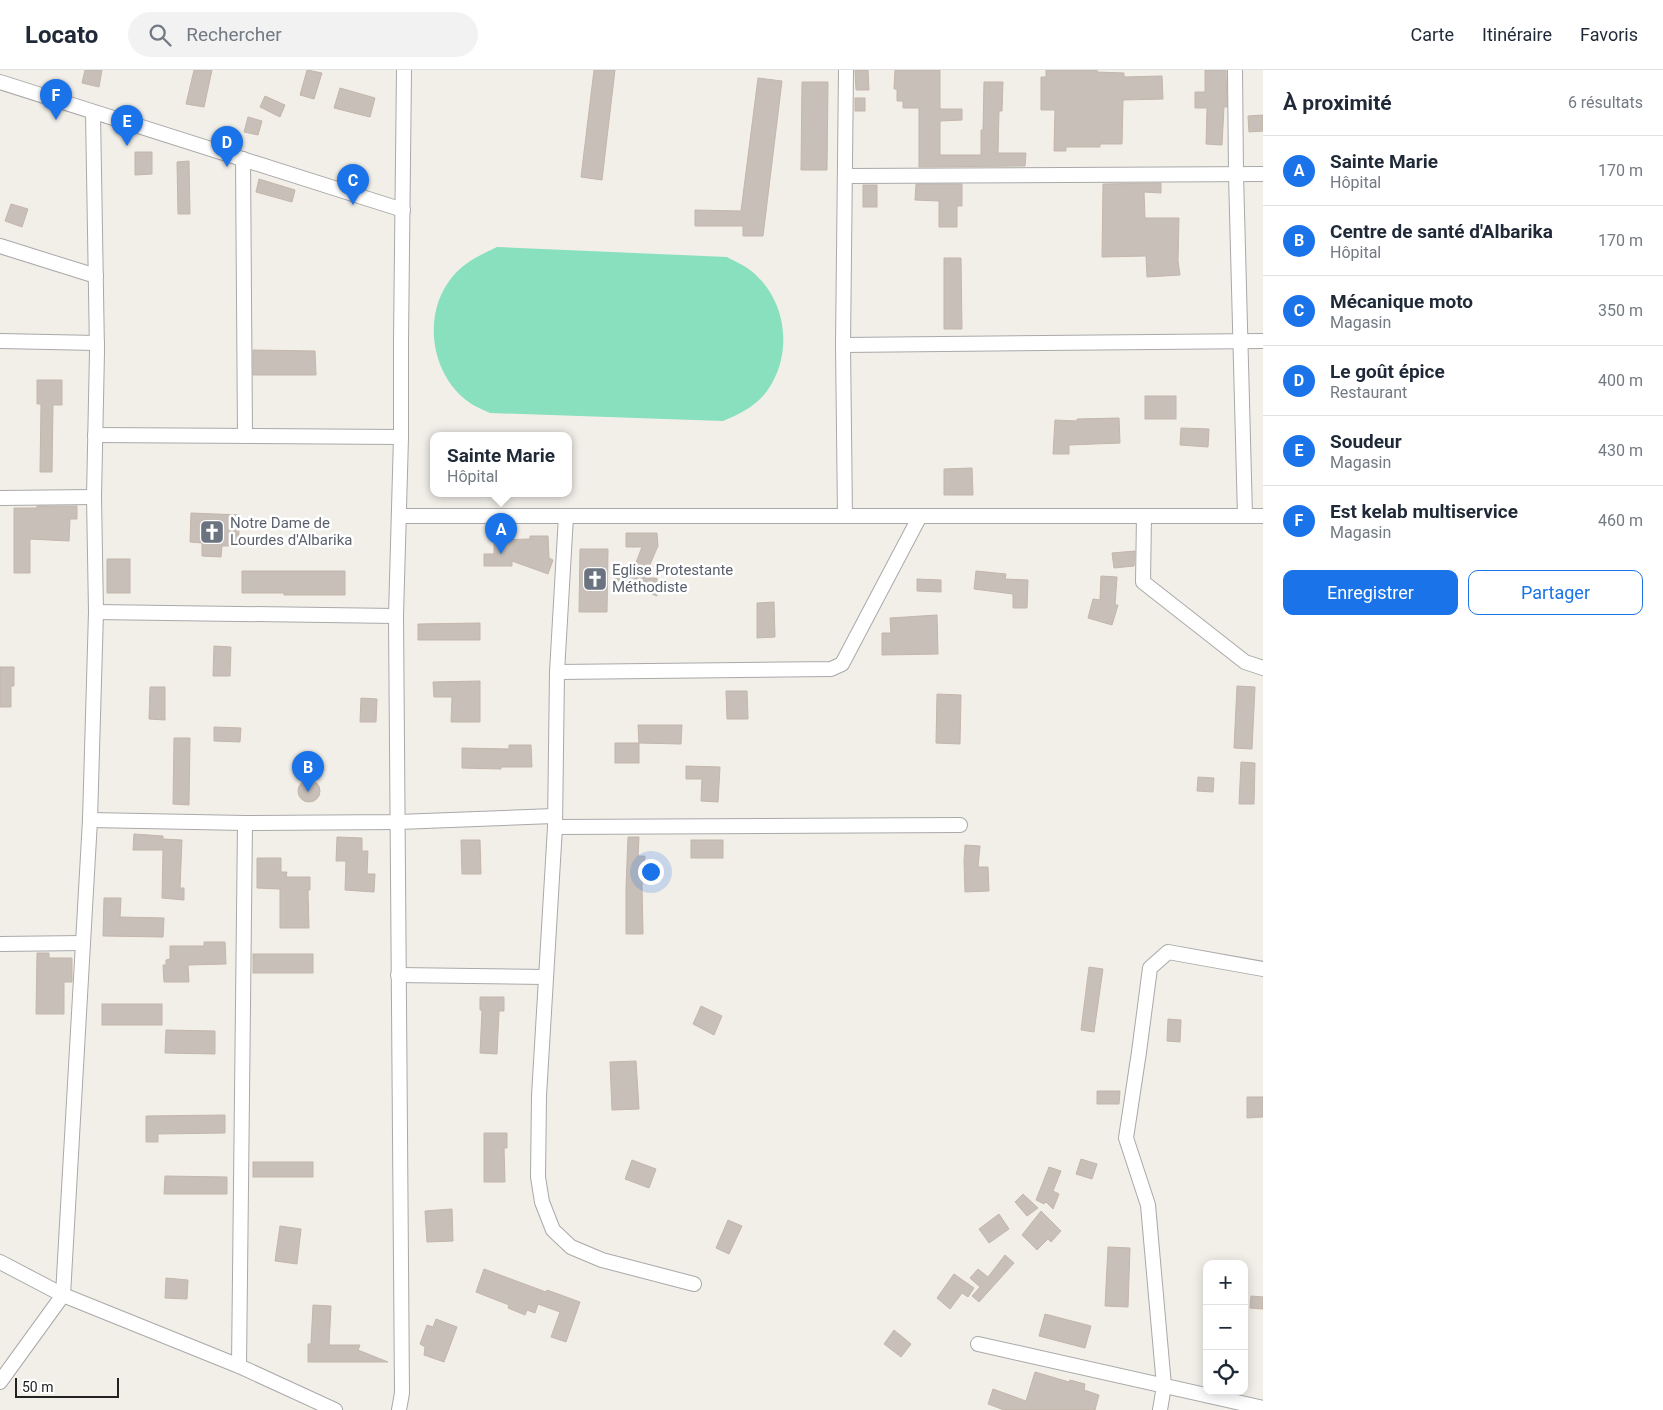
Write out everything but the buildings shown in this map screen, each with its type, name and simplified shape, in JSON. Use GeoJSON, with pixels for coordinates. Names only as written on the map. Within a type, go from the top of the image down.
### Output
{"type":"FeatureCollection","features":[{"type":"Feature","properties":{"kind":"street"},"geometry":{"type":"LineString","coordinates":[[399,1410],[402,1393],[396,616],[400,516],[404,70]]}},
{"type":"Feature","properties":{"kind":"street"},"geometry":{"type":"LineString","coordinates":[[845,516],[843,345],[846,70]]}},
{"type":"Feature","properties":{"kind":"street"},"geometry":{"type":"LineString","coordinates":[[1235,70],[1245,516]]}},
{"type":"Feature","properties":{"kind":"street"},"geometry":{"type":"LineString","coordinates":[[0,82],[403,210]]}},
{"type":"Feature","properties":{"kind":"street"},"geometry":{"type":"LineString","coordinates":[[0,1382],[63,1295],[90,820],[96,612],[94,497],[97,343],[93,112]]}},
{"type":"Feature","properties":{"kind":"street"},"geometry":{"type":"LineString","coordinates":[[243,159],[245,436]]}},
{"type":"Feature","properties":{"kind":"street"},"geometry":{"type":"LineString","coordinates":[[845,176],[1263,174]]}},
{"type":"Feature","properties":{"kind":"street"},"geometry":{"type":"LineString","coordinates":[[0,246],[96,276]]}},
{"type":"Feature","properties":{"kind":"street"},"geometry":{"type":"LineString","coordinates":[[0,341],[97,343]]}},
{"type":"Feature","properties":{"kind":"street"},"geometry":{"type":"LineString","coordinates":[[843,345],[1263,341]]}},
{"type":"Feature","properties":{"kind":"street"},"geometry":{"type":"LineString","coordinates":[[95,435],[401,437]]}},
{"type":"Feature","properties":{"kind":"street"},"geometry":{"type":"LineString","coordinates":[[0,498],[94,497]]}},
{"type":"Feature","properties":{"kind":"street"},"geometry":{"type":"LineString","coordinates":[[400,516],[1263,516]]}},
{"type":"Feature","properties":{"kind":"street"},"geometry":{"type":"LineString","coordinates":[[566,516],[558,672],[555,821],[539,1096],[538,1177],[542,1202],[553,1230],[571,1247],[602,1260],[694,1284]]}},
{"type":"Feature","properties":{"kind":"street"},"geometry":{"type":"LineString","coordinates":[[558,672],[831,669],[842,664],[920,516]]}},
{"type":"Feature","properties":{"kind":"street"},"geometry":{"type":"LineString","coordinates":[[1144,516],[1142,582],[1245,662],[1263,668]]}},
{"type":"Feature","properties":{"kind":"street"},"geometry":{"type":"LineString","coordinates":[[96,612],[396,616]]}},
{"type":"Feature","properties":{"kind":"street"},"geometry":{"type":"LineString","coordinates":[[90,820],[246,823],[555,821],[960,825]]}},
{"type":"Feature","properties":{"kind":"street"},"geometry":{"type":"LineString","coordinates":[[239,1366],[246,823]]}},
{"type":"Feature","properties":{"kind":"street"},"geometry":{"type":"LineString","coordinates":[[0,944],[83,943]]}},
{"type":"Feature","properties":{"kind":"street"},"geometry":{"type":"LineString","coordinates":[[1160,1410],[1164,1386],[1148,1205],[1126,1138],[1150,968],[1168,952],[1263,969]]}},
{"type":"Feature","properties":{"kind":"street"},"geometry":{"type":"LineString","coordinates":[[398,975],[546,976]]}},
{"type":"Feature","properties":{"kind":"street"},"geometry":{"type":"LineString","coordinates":[[0,1262],[63,1295],[239,1366],[335,1410]]}},
{"type":"Feature","properties":{"kind":"street"},"geometry":{"type":"LineString","coordinates":[[978,1344],[1263,1408]]}},
{"type":"Feature","properties":{"kind":"green space"},"geometry":{"type":"Polygon","coordinates":[[[497,247],[727,257],[748,268],[762,282],[772,296],[779,311],[783,327],[783,344],[776,376],[758,401],[723,421],[490,413],[481,409],[466,400],[444,374],[434,341],[434,324],[437,307],[443,291],[453,276],[468,263],[497,247]]]}},
{"type":"Feature","properties":{"kind":"place","name":"Est kelab multiservice"},"geometry":{"type":"Point","coordinates":[56,120]}},
{"type":"Feature","properties":{"kind":"place","name":"Soudeur"},"geometry":{"type":"Point","coordinates":[127,146]}},
{"type":"Feature","properties":{"kind":"place","name":"Le goût épice"},"geometry":{"type":"Point","coordinates":[227,167]}},
{"type":"Feature","properties":{"kind":"place","name":"Mécanique moto"},"geometry":{"type":"Point","coordinates":[353,205]}},
{"type":"Feature","properties":{"kind":"place","name":"Notre Dame de Lourdes d'Albarika"},"geometry":{"type":"Point","coordinates":[212,532]}},
{"type":"Feature","properties":{"kind":"place","name":"Sainte Marie"},"geometry":{"type":"Point","coordinates":[501,554]}},
{"type":"Feature","properties":{"kind":"place","name":"Eglise Protestante Méthodiste"},"geometry":{"type":"Point","coordinates":[595,579]}},
{"type":"Feature","properties":{"kind":"place","name":"Centre de santé d'Albarika"},"geometry":{"type":"Point","coordinates":[308,792]}}]}
